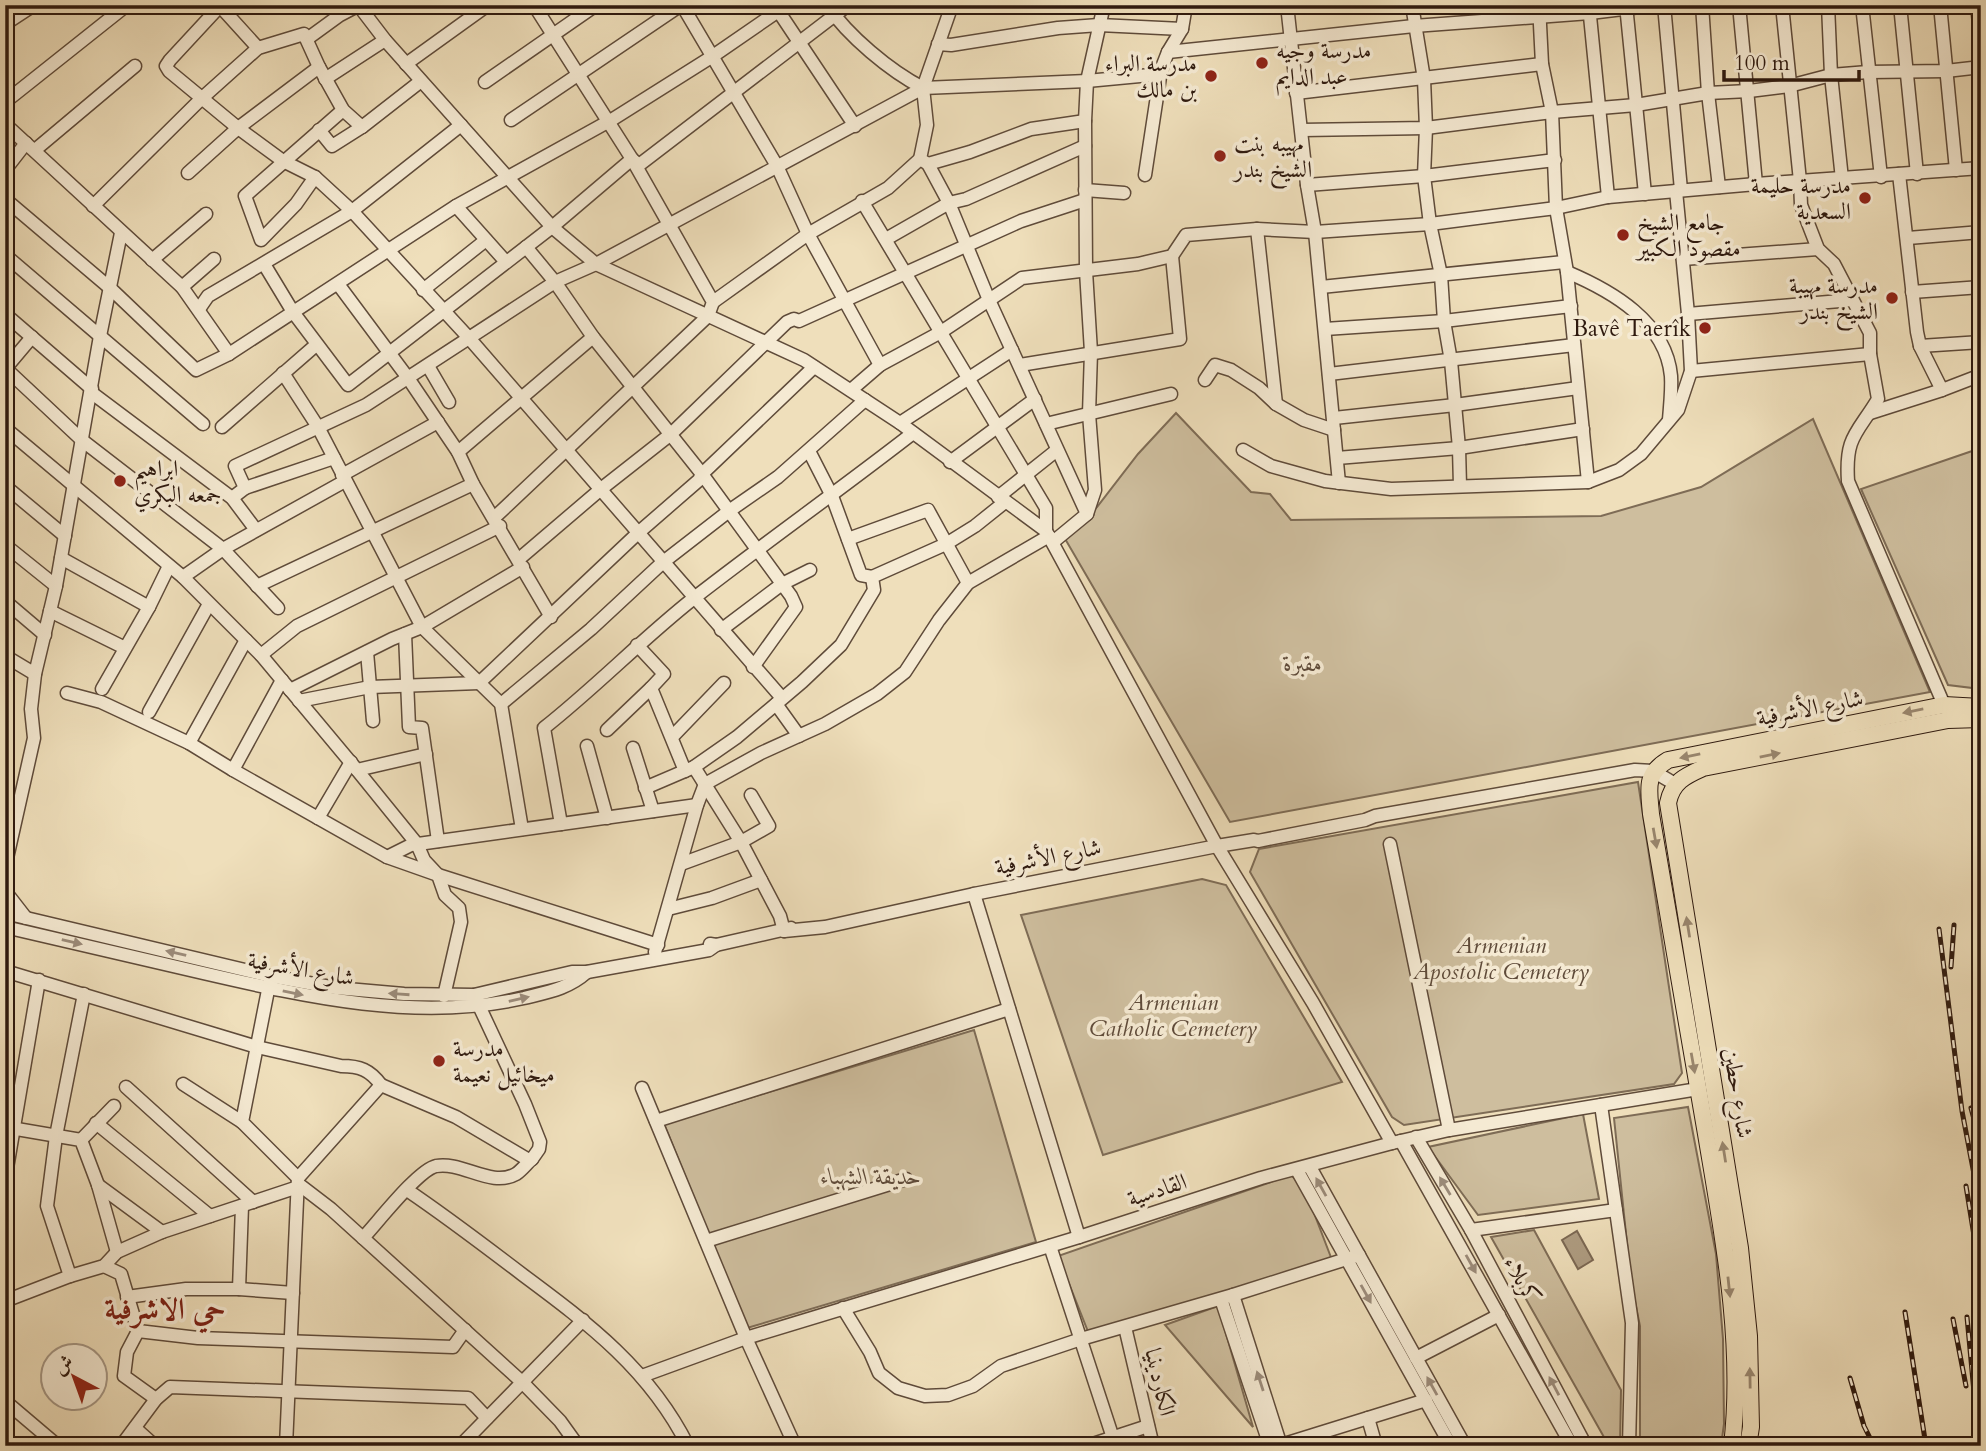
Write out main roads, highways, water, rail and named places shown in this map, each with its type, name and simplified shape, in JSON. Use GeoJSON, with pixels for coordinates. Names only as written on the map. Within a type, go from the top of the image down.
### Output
{"type":"FeatureCollection","features":[{"type":"Feature","properties":{"kind":"main road","name":"شارع الأشرفية"},"geometry":{"type":"LineString","coordinates":[[1653,771],[1668,760],[1944,705],[1981,707]]}},
{"type":"Feature","properties":{"kind":"main road","name":"شارع الأشرفية"},"geometry":{"type":"LineString","coordinates":[[1675,784],[1683,777],[1703,768],[1948,720],[1981,719]]}},
{"type":"Feature","properties":{"kind":"main road","name":"شارع حطين"},"geometry":{"type":"LineString","coordinates":[[1653,771],[1649,783],[1651,814],[1726,1251],[1734,1387],[1732,1446]]}},
{"type":"Feature","properties":{"kind":"main road","name":"شارع حطين"},"geometry":{"type":"LineString","coordinates":[[1675,784],[1668,803],[1740,1248],[1749,1336],[1751,1427],[1748,1446]]}},
{"type":"Feature","properties":{"kind":"railway"},"geometry":{"type":"LineString","coordinates":[[1951,967],[1954,925]]}},
{"type":"Feature","properties":{"kind":"railway"},"geometry":{"type":"LineString","coordinates":[[1939,929],[1962,1111],[1981,1211]]}},
{"type":"Feature","properties":{"kind":"railway"},"geometry":{"type":"LineString","coordinates":[[1971,1108],[1981,1145]]}},
{"type":"Feature","properties":{"kind":"railway"},"geometry":{"type":"LineString","coordinates":[[1966,1186],[1981,1279]]}},
{"type":"Feature","properties":{"kind":"railway"},"geometry":{"type":"LineString","coordinates":[[1905,1312],[1926,1446]]}},
{"type":"Feature","properties":{"kind":"railway"},"geometry":{"type":"LineString","coordinates":[[1967,1317],[1979,1446]]}},
{"type":"Feature","properties":{"kind":"railway"},"geometry":{"type":"LineString","coordinates":[[1953,1319],[1966,1386]]}},
{"type":"Feature","properties":{"kind":"railway"},"geometry":{"type":"LineString","coordinates":[[1850,1378],[1864,1426],[1874,1446]]}},
{"type":"Feature","properties":{"kind":"place","name":"مدرسة وجيه عبد الدايم"},"geometry":{"type":"Point","coordinates":[1262,63]}},
{"type":"Feature","properties":{"kind":"place","name":"مدرسة البراء بن مالك"},"geometry":{"type":"Point","coordinates":[1211,76]}},
{"type":"Feature","properties":{"kind":"place","name":"مهيبه بنت الشيخ بندر"},"geometry":{"type":"Point","coordinates":[1220,156]}},
{"type":"Feature","properties":{"kind":"place","name":"مدرسة حليمة السعدية"},"geometry":{"type":"Point","coordinates":[1865,198]}},
{"type":"Feature","properties":{"kind":"place","name":"جامع الشيخ مقصود الكبير"},"geometry":{"type":"Point","coordinates":[1623,235]}},
{"type":"Feature","properties":{"kind":"place","name":"مدرسة مهيبة الشيخ بندر"},"geometry":{"type":"Point","coordinates":[1892,298]}},
{"type":"Feature","properties":{"kind":"place","name":"Bavê Taerîk"},"geometry":{"type":"Point","coordinates":[1705,328]}},
{"type":"Feature","properties":{"kind":"place","name":"ابراهيم جمعه البكري"},"geometry":{"type":"Point","coordinates":[120,481]}},
{"type":"Feature","properties":{"kind":"place","name":"مدرسة ميخائيل نعيمة"},"geometry":{"type":"Point","coordinates":[439,1061]}},
{"type":"Feature","properties":{"kind":"district","name":"حي الاشرفية"},"geometry":{"type":"Point","coordinates":[165,1309]}},
{"type":"Feature","properties":{"kind":"park label","name":"مقبرة"},"geometry":{"type":"Point","coordinates":[1303,663]}},
{"type":"Feature","properties":{"kind":"park label","name":"Armenian Apostolic Cemetery"},"geometry":{"type":"Point","coordinates":[1501,958]}},
{"type":"Feature","properties":{"kind":"park label","name":"Armenian Catholic Cemetery"},"geometry":{"type":"Point","coordinates":[1173,1015]}},
{"type":"Feature","properties":{"kind":"park label","name":"حديقة الشهباء"},"geometry":{"type":"Point","coordinates":[871,1176]}}]}
